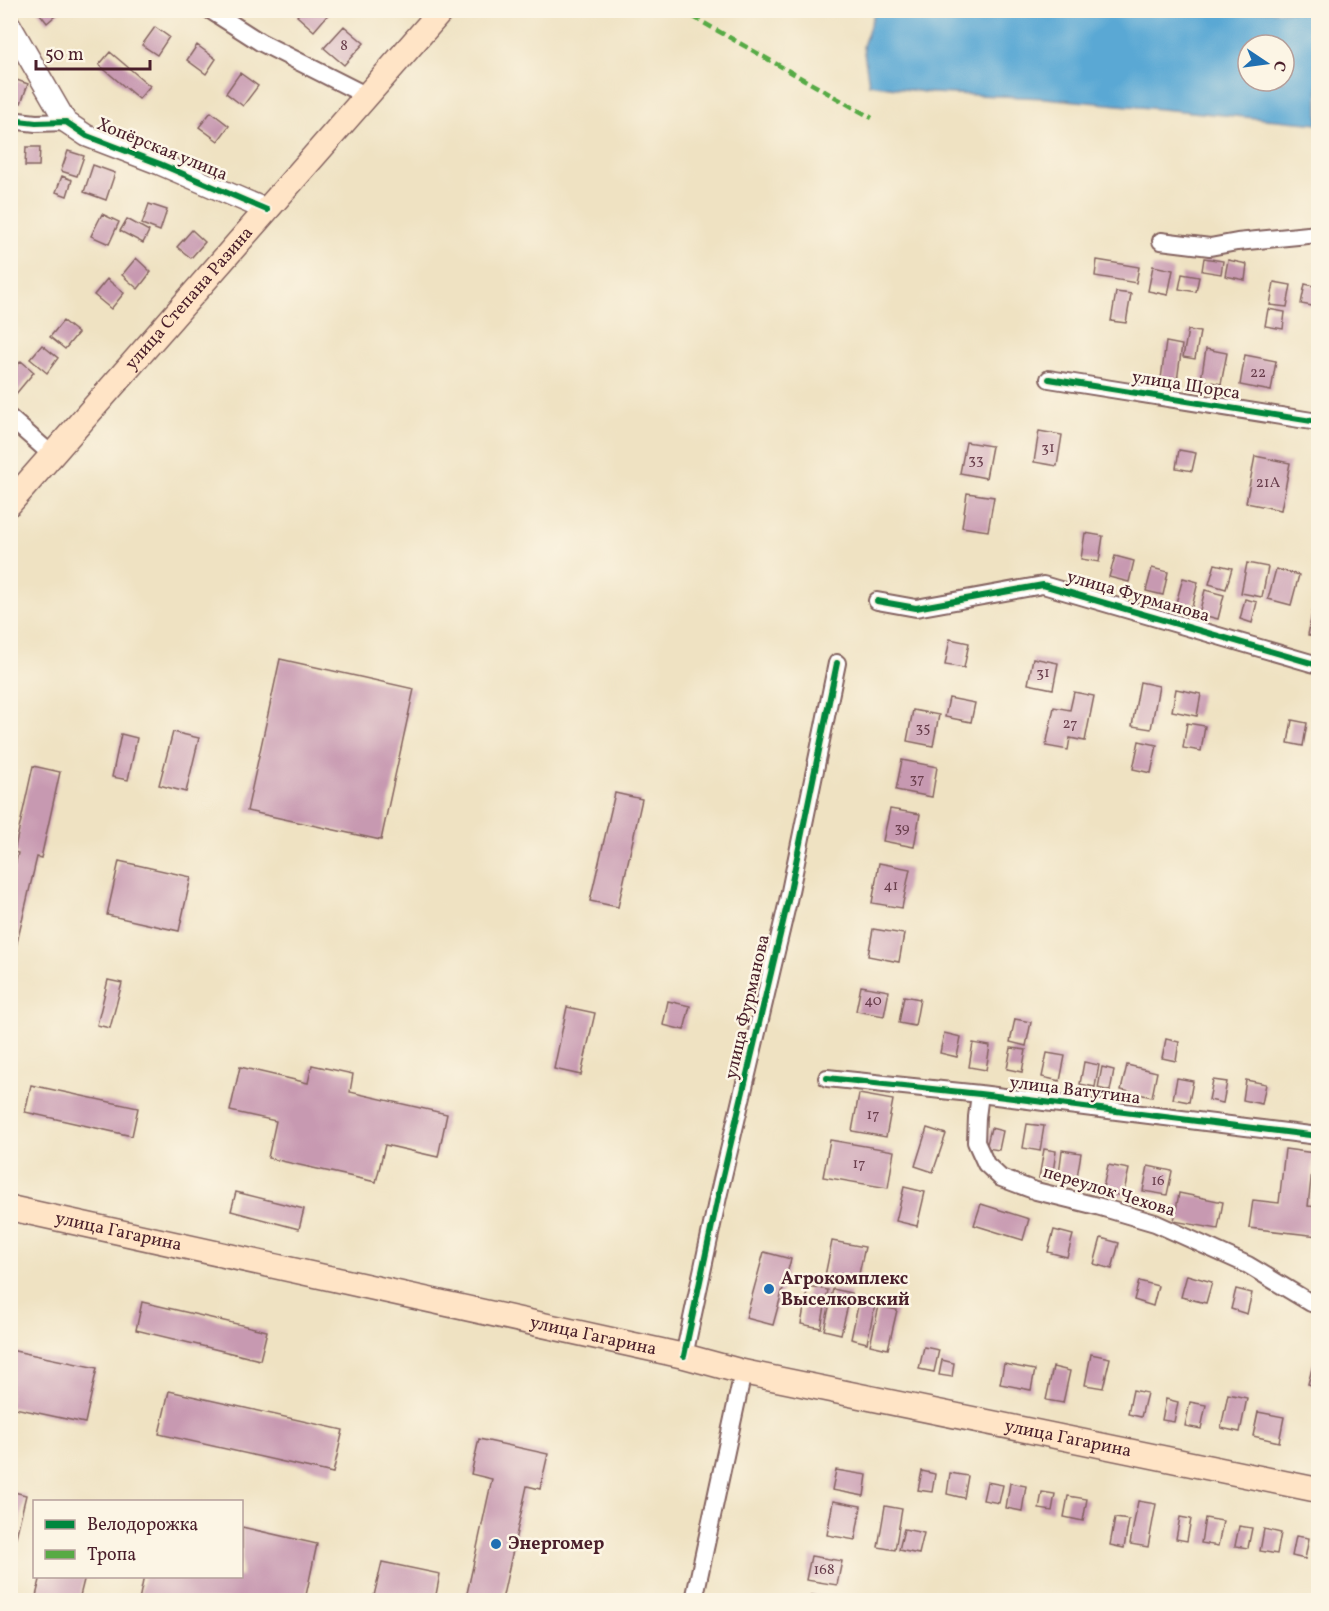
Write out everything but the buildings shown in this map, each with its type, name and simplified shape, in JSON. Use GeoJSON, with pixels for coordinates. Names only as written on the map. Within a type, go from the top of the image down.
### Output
{"type":"FeatureCollection","features":[{"type":"Feature","properties":{"kind":"main road","name":"улица Степана Разина"},"geometry":{"type":"LineString","coordinates":[[10,503],[442,10]]}},
{"type":"Feature","properties":{"kind":"main road","name":"улица Гагарина"},"geometry":{"type":"LineString","coordinates":[[10,1208],[684,1356],[744,1372],[1318,1490]]}},
{"type":"Feature","properties":{"kind":"street"},"geometry":{"type":"LineString","coordinates":[[210,10],[260,42],[367,96]]}},
{"type":"Feature","properties":{"kind":"street"},"geometry":{"type":"LineString","coordinates":[[10,25],[66,122],[36,123],[10,120]]}},
{"type":"Feature","properties":{"kind":"street","name":"Хопёрская улица"},"geometry":{"type":"LineString","coordinates":[[66,122],[87,136],[160,164],[267,210]]}},
{"type":"Feature","properties":{"kind":"street"},"geometry":{"type":"LineString","coordinates":[[1161,241],[1210,247],[1318,234]]}},
{"type":"Feature","properties":{"kind":"street","name":"улица Щорса"},"geometry":{"type":"LineString","coordinates":[[1049,379],[1318,423]]}},
{"type":"Feature","properties":{"kind":"street"},"geometry":{"type":"LineString","coordinates":[[10,418],[52,455]]}},
{"type":"Feature","properties":{"kind":"street","name":"улица Фурманова"},"geometry":{"type":"LineString","coordinates":[[877,601],[916,608],[1043,585],[1318,665]]}},
{"type":"Feature","properties":{"kind":"street","name":"улица Фурманова"},"geometry":{"type":"LineString","coordinates":[[684,1356],[718,1197],[788,901],[837,663]]}},
{"type":"Feature","properties":{"kind":"street","name":"улица Ватутина"},"geometry":{"type":"LineString","coordinates":[[827,1078],[980,1094],[1318,1136]]}},
{"type":"Feature","properties":{"kind":"street","name":"переулок Чехова"},"geometry":{"type":"LineString","coordinates":[[980,1094],[976,1142],[986,1164],[1001,1178],[1036,1191],[1155,1223],[1248,1265],[1318,1305]]}},
{"type":"Feature","properties":{"kind":"street"},"geometry":{"type":"LineString","coordinates":[[694,1600],[744,1372]]}},
{"type":"Feature","properties":{"kind":"water"},"geometry":{"type":"Polygon","coordinates":[[[875,11],[1318,11],[1318,124],[1045,98],[931,93],[869,84],[863,46],[875,11]]]}},
{"type":"Feature","properties":{"kind":"marked path"},"geometry":{"type":"LineString","coordinates":[[681,10],[872,118]]}},
{"type":"Feature","properties":{"kind":"cycle path"},"geometry":{"type":"LineString","coordinates":[[10,120],[36,123],[66,122],[87,136],[160,164],[267,210]]}},
{"type":"Feature","properties":{"kind":"cycle path"},"geometry":{"type":"LineString","coordinates":[[1049,379],[1318,422]]}},
{"type":"Feature","properties":{"kind":"cycle path"},"geometry":{"type":"LineString","coordinates":[[877,601],[916,608],[1043,585],[1318,665]]}},
{"type":"Feature","properties":{"kind":"cycle path"},"geometry":{"type":"LineString","coordinates":[[684,1356],[718,1197],[788,901],[837,663]]}},
{"type":"Feature","properties":{"kind":"cycle path"},"geometry":{"type":"LineString","coordinates":[[827,1078],[980,1094],[1318,1136]]}},
{"type":"Feature","properties":{"kind":"place","name":"Агрокомплекс Выселковский"},"geometry":{"type":"Point","coordinates":[769,1289]}},
{"type":"Feature","properties":{"kind":"place","name":"Энергомер"},"geometry":{"type":"Point","coordinates":[496,1544]}}]}
